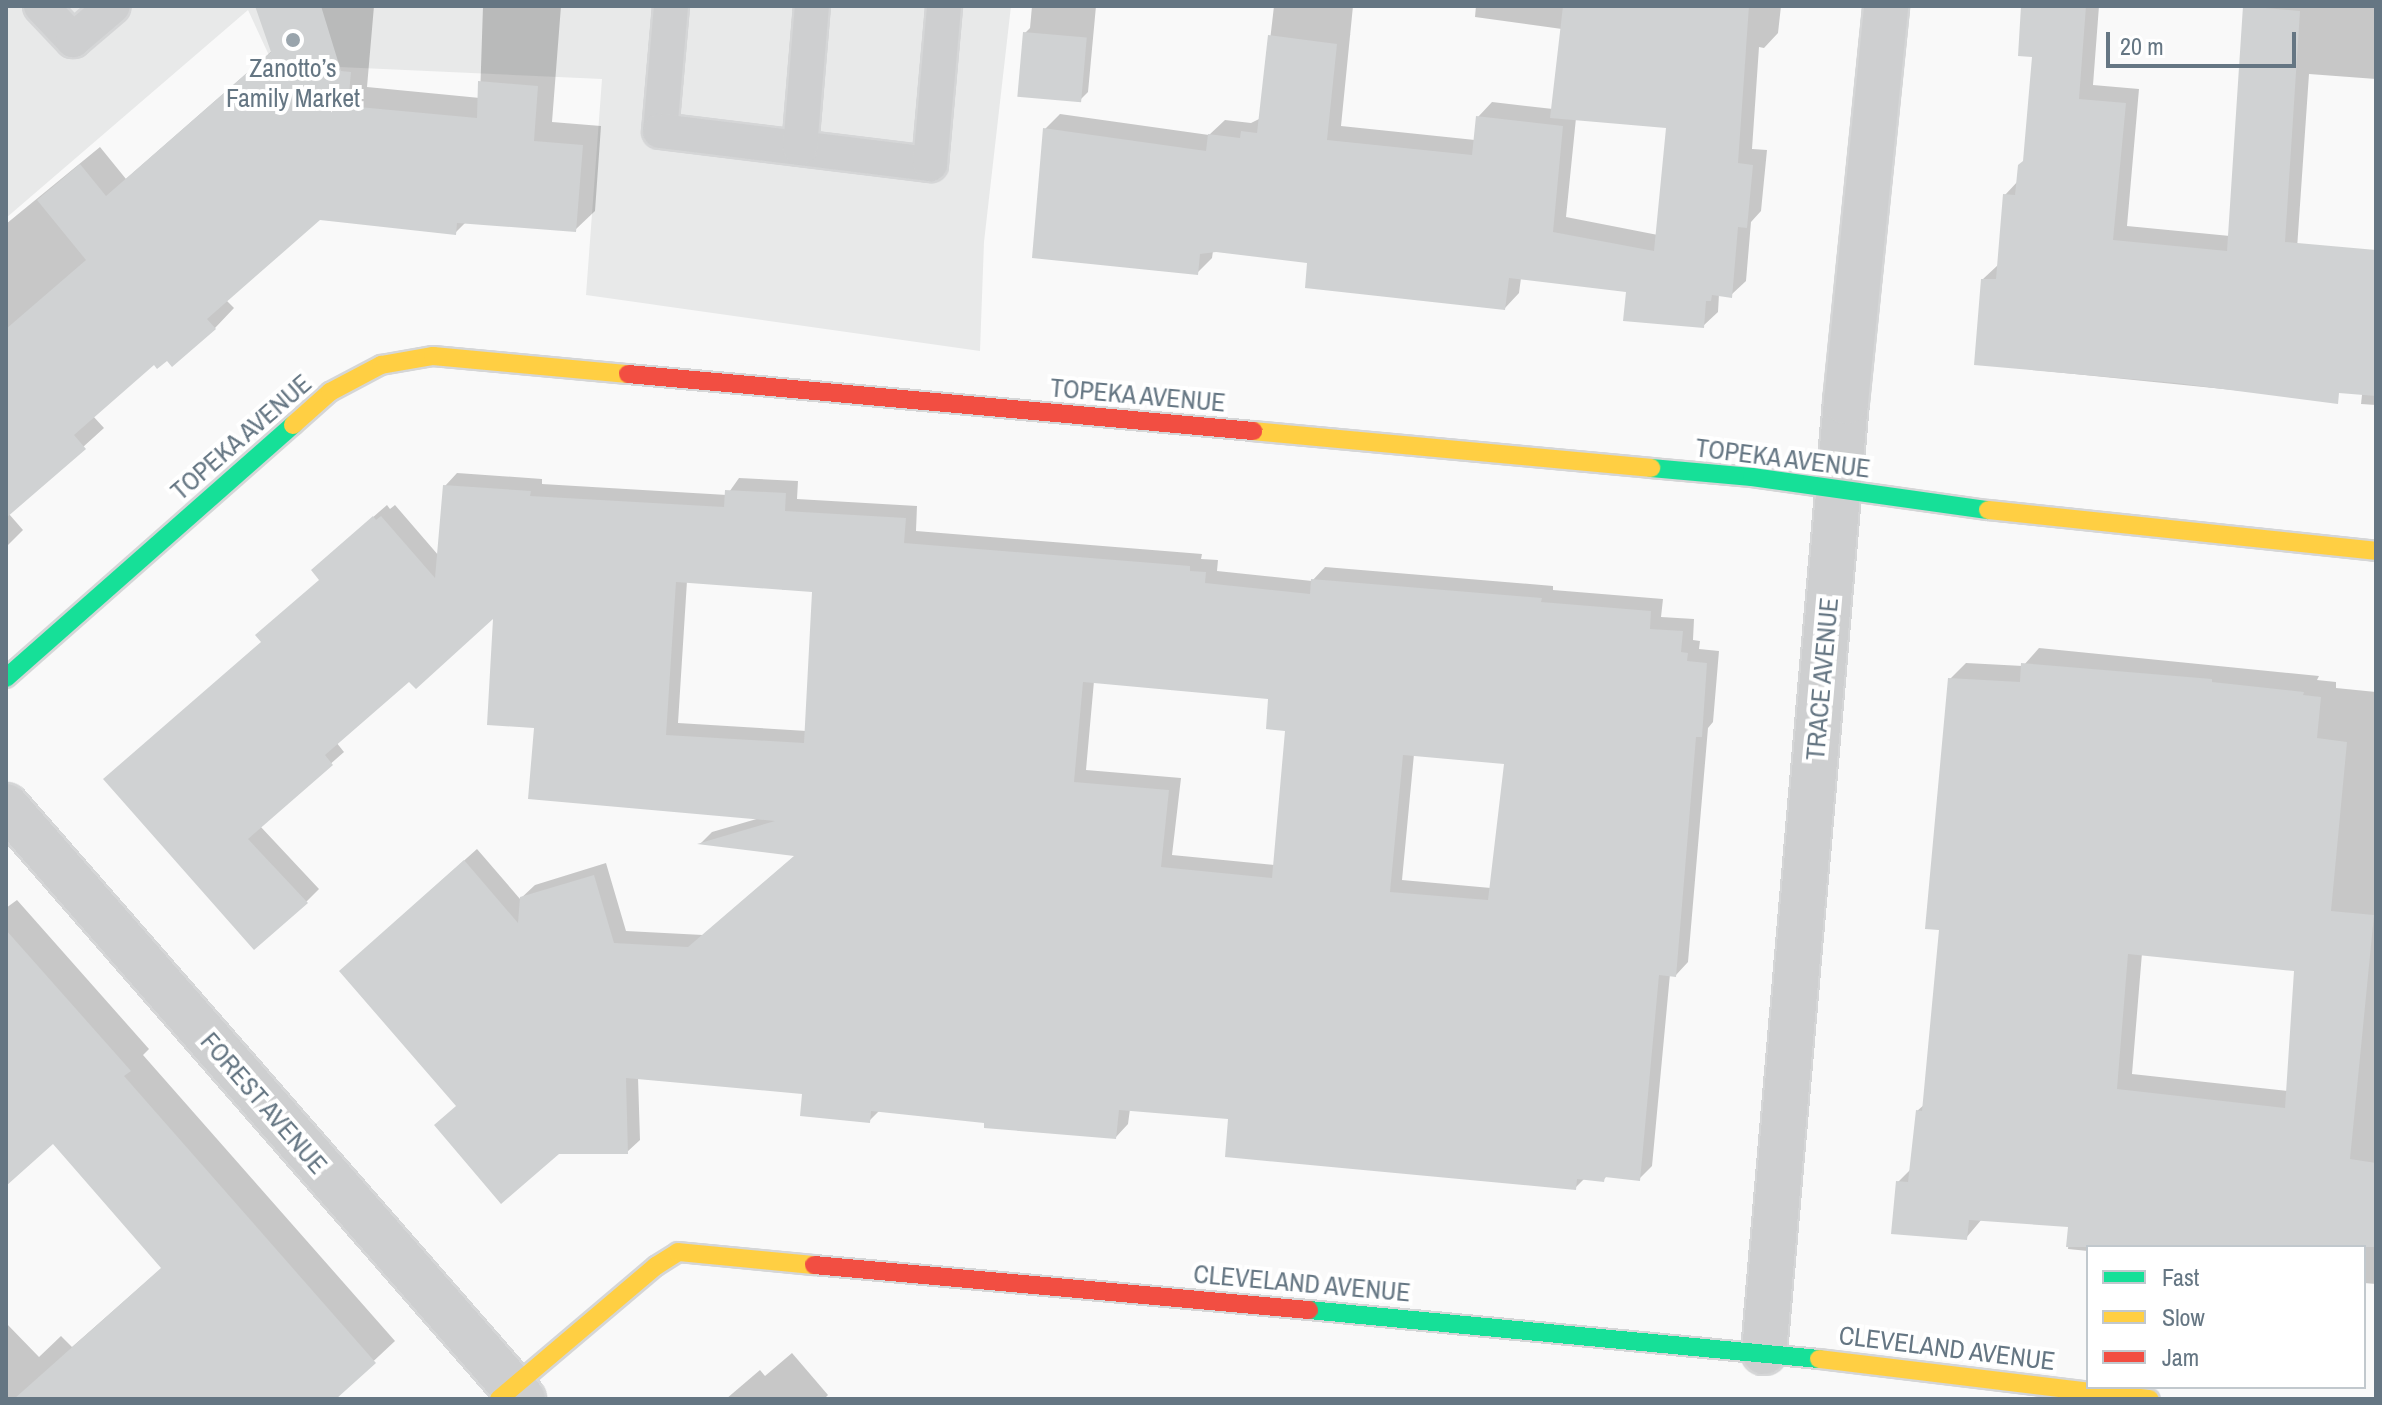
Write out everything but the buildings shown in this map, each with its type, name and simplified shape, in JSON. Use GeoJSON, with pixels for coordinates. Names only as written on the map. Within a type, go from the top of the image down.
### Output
{"type":"FeatureCollection","features":[{"type":"Feature","properties":{"kind":"street","name":"TRACE AVENUE"},"geometry":{"type":"LineString","coordinates":[[1764,1352],[1839,491],[1886,6]]}},
{"type":"Feature","properties":{"kind":"street","name":"TOPEKA AVENUE"},"geometry":{"type":"LineString","coordinates":[[6,678],[330,392],[381,365],[433,356],[1752,477],[1928,504],[2376,551]]}},
{"type":"Feature","properties":{"kind":"street","name":"FOREST AVENUE"},"geometry":{"type":"LineString","coordinates":[[6,806],[512,1395]]}},
{"type":"Feature","properties":{"kind":"street","name":"CLEVELAND AVENUE"},"geometry":{"type":"LineString","coordinates":[[512,1395],[656,1266],[678,1252],[1764,1352],[2150,1399]]}},
{"type":"Feature","properties":{"kind":"lane"},"geometry":{"type":"LineString","coordinates":[[41,6],[73,40],[113,6]]}},
{"type":"Feature","properties":{"kind":"lane"},"geometry":{"type":"LineString","coordinates":[[671,6],[660,131],[930,164],[944,6]]}},
{"type":"Feature","properties":{"kind":"lane"},"geometry":{"type":"LineString","coordinates":[[800,148],[812,6]]}},
{"type":"Feature","properties":{"kind":"shaded area"},"geometry":{"type":"Polygon","coordinates":[[[6,6],[1011,6],[984,242],[980,351],[586,295],[602,79],[273,64],[248,10],[6,218],[6,6]]]}},
{"type":"Feature","properties":{"kind":"traffic: fast"},"geometry":{"type":"LineString","coordinates":[[6,678],[293,425]]}},
{"type":"Feature","properties":{"kind":"traffic: fast"},"geometry":{"type":"LineString","coordinates":[[1651,468],[1752,477],[1988,510]]}},
{"type":"Feature","properties":{"kind":"traffic: fast"},"geometry":{"type":"LineString","coordinates":[[1309,1310],[1819,1359]]}},
{"type":"Feature","properties":{"kind":"traffic: slow"},"geometry":{"type":"LineString","coordinates":[[293,425],[330,392],[381,365],[433,356],[628,374]]}},
{"type":"Feature","properties":{"kind":"traffic: slow"},"geometry":{"type":"LineString","coordinates":[[1253,431],[1651,468]]}},
{"type":"Feature","properties":{"kind":"traffic: slow"},"geometry":{"type":"LineString","coordinates":[[1988,510],[2376,551]]}},
{"type":"Feature","properties":{"kind":"traffic: slow"},"geometry":{"type":"LineString","coordinates":[[499,1399],[656,1266],[678,1252],[814,1265]]}},
{"type":"Feature","properties":{"kind":"traffic: slow"},"geometry":{"type":"LineString","coordinates":[[1819,1359],[2150,1399]]}},
{"type":"Feature","properties":{"kind":"traffic: jam"},"geometry":{"type":"LineString","coordinates":[[628,374],[1253,431]]}},
{"type":"Feature","properties":{"kind":"traffic: jam"},"geometry":{"type":"LineString","coordinates":[[814,1265],[1309,1310]]}},
{"type":"Feature","properties":{"kind":"place","name":"Zanotto’s Family Market"},"geometry":{"type":"Point","coordinates":[293,40]}}]}
